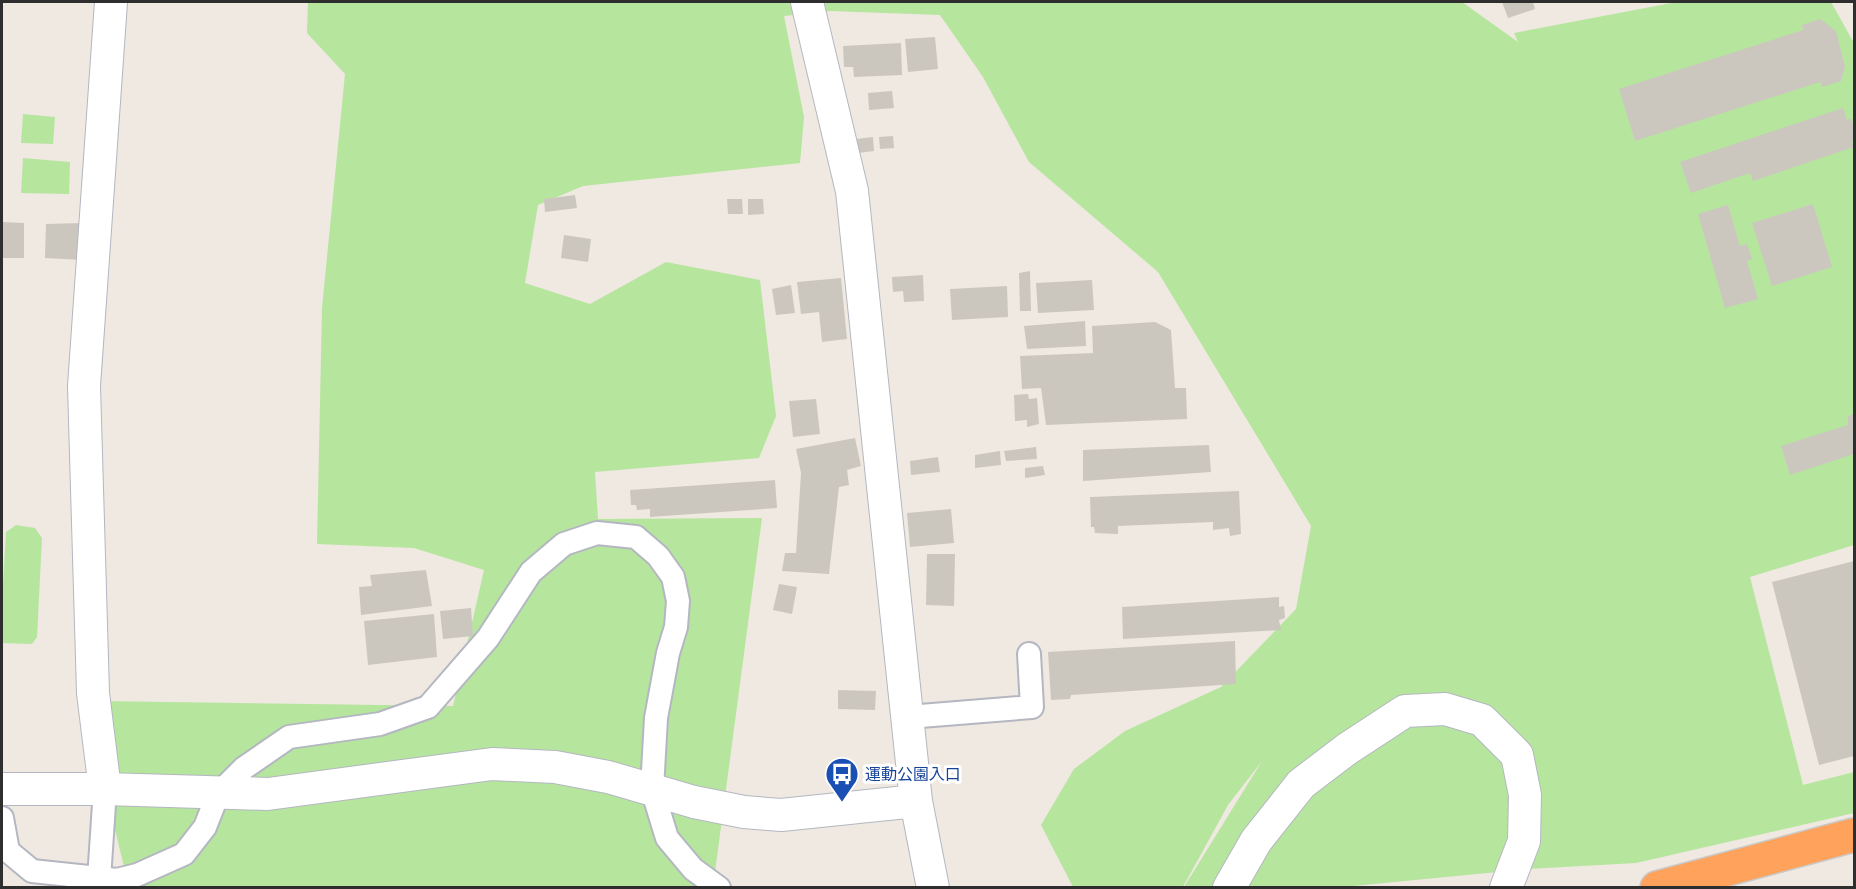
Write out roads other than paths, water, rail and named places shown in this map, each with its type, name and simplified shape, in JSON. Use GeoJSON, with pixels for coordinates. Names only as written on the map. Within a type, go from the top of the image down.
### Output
{"type":"FeatureCollection","features":[{"type":"Feature","properties":{"kind":"highway"},"geometry":{"type":"LineString","coordinates":[[1657,888],[1854,835]]}},
{"type":"Feature","properties":{"kind":"highway"},"geometry":{"type":"LineString","coordinates":[[1675,888],[1775,872],[1854,856]]}},
{"type":"Feature","properties":{"kind":"street"},"geometry":{"type":"LineString","coordinates":[[111,2],[84,386],[93,693],[105,789],[111,882]]}},
{"type":"Feature","properties":{"kind":"street"},"geometry":{"type":"LineString","coordinates":[[807,2],[852,191],[916,801],[933,888]]}},
{"type":"Feature","properties":{"kind":"street"},"geometry":{"type":"LineString","coordinates":[[2,818],[8,851],[32,871],[111,882],[137,875],[184,854],[205,826],[218,794],[244,768],[289,737],[380,724],[428,707],[488,638],[531,572],[564,544],[597,533],[636,537],[658,556],[673,577],[678,601],[676,627],[668,653],[656,718],[652,789],[667,838],[693,869],[719,888]]}},
{"type":"Feature","properties":{"kind":"street"},"geometry":{"type":"LineString","coordinates":[[908,717],[1032,707],[1029,654]]}},
{"type":"Feature","properties":{"kind":"street"},"geometry":{"type":"LineString","coordinates":[[1229,888],[1256,840],[1300,784],[1347,749],[1405,711],[1445,709],[1482,720],[1517,755],[1525,795],[1524,841],[1506,888]]}},
{"type":"Feature","properties":{"kind":"street"},"geometry":{"type":"LineString","coordinates":[[2,789],[105,789],[268,794],[492,764],[555,767],[608,777],[694,802],[744,812],[781,815],[916,801]]}},
{"type":"Feature","properties":{"kind":"place","name":"運動公園入口"},"geometry":{"type":"Point","coordinates":[842,803]}}]}
